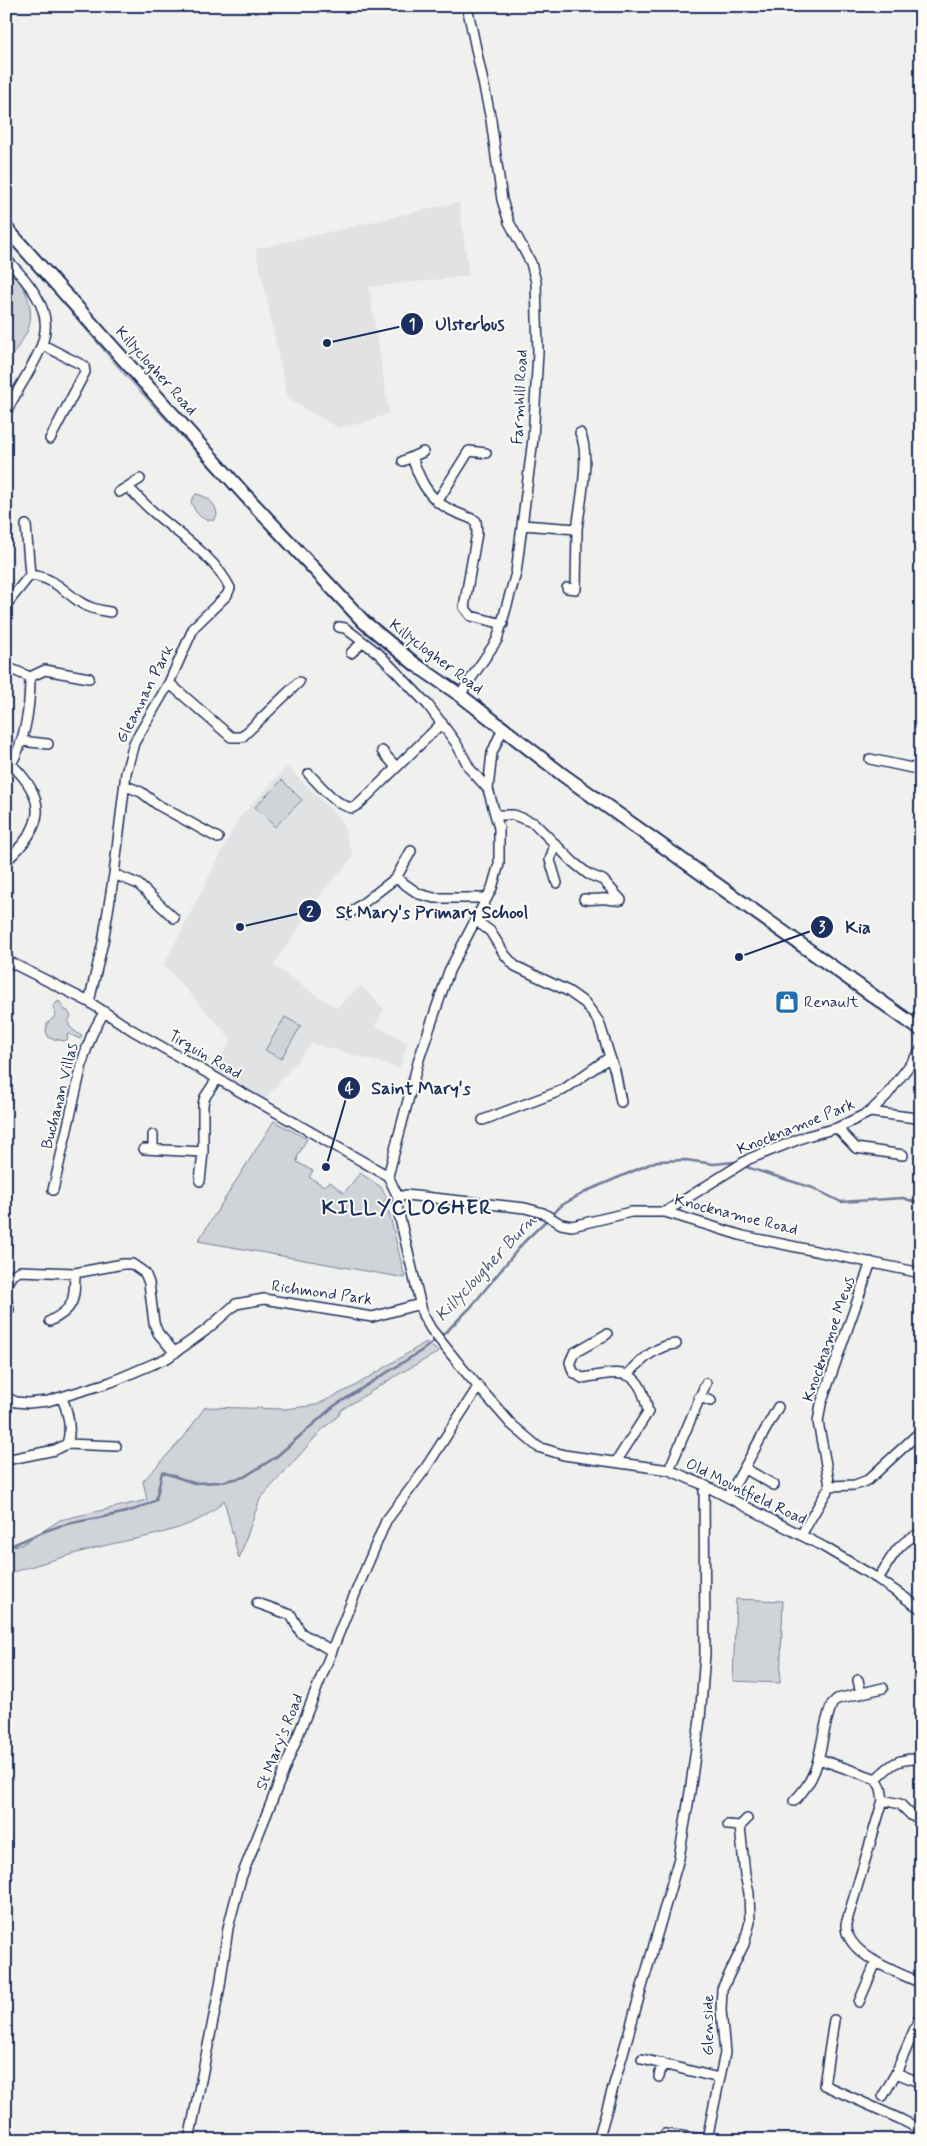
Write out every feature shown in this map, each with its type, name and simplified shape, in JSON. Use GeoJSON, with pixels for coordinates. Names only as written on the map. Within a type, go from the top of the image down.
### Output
{"type":"FeatureCollection","features":[{"type":"Feature","properties":{"kind":"highway","name":"Killyclogher Road"},"geometry":{"type":"LineString","coordinates":[[6,228],[245,495],[364,622],[416,664],[563,775],[921,1030]]}},
{"type":"Feature","properties":{"kind":"street","name":"Farmhill Road"},"geometry":{"type":"LineString","coordinates":[[460,696],[497,640],[516,573],[537,394],[538,333],[536,282],[531,263],[509,222],[502,200],[488,103],[467,6]]}},
{"type":"Feature","properties":{"kind":"street"},"geometry":{"type":"LineString","coordinates":[[6,259],[33,289],[42,305],[46,330],[43,345],[6,412]]}},
{"type":"Feature","properties":{"kind":"street"},"geometry":{"type":"LineString","coordinates":[[43,345],[84,366],[86,372],[50,439]]}},
{"type":"Feature","properties":{"kind":"street"},"geometry":{"type":"LineString","coordinates":[[567,588],[576,589],[577,529],[585,457],[585,442],[580,434]]}},
{"type":"Feature","properties":{"kind":"street"},"geometry":{"type":"LineString","coordinates":[[437,502],[469,451],[486,453]]}},
{"type":"Feature","properties":{"kind":"street"},"geometry":{"type":"LineString","coordinates":[[422,452],[407,459],[437,502],[476,521],[477,533],[464,607],[472,616],[503,624]]}},
{"type":"Feature","properties":{"kind":"street"},"geometry":{"type":"LineString","coordinates":[[119,492],[140,479]]}},
{"type":"Feature","properties":{"kind":"street","name":"Gleannan Park"},"geometry":{"type":"LineString","coordinates":[[89,1002],[103,942],[126,786],[126,773],[134,744],[169,683],[194,627],[227,595],[230,588],[218,570],[201,551],[148,508],[128,487]]}},
{"type":"Feature","properties":{"kind":"street"},"geometry":{"type":"LineString","coordinates":[[8,601],[30,575],[26,525]]}},
{"type":"Feature","properties":{"kind":"street"},"geometry":{"type":"LineString","coordinates":[[522,525],[577,529]]}},
{"type":"Feature","properties":{"kind":"street"},"geometry":{"type":"LineString","coordinates":[[30,575],[51,580],[78,601],[96,610],[110,612]]}},
{"type":"Feature","properties":{"kind":"street"},"geometry":{"type":"LineString","coordinates":[[339,627],[345,628],[379,654],[428,706],[456,743],[470,769],[488,789]]}},
{"type":"Feature","properties":{"kind":"street"},"geometry":{"type":"LineString","coordinates":[[351,653],[363,642]]}},
{"type":"Feature","properties":{"kind":"street"},"geometry":{"type":"LineString","coordinates":[[6,665],[30,677]]}},
{"type":"Feature","properties":{"kind":"street"},"geometry":{"type":"LineString","coordinates":[[30,677],[45,670],[89,678]]}},
{"type":"Feature","properties":{"kind":"street"},"geometry":{"type":"LineString","coordinates":[[6,861],[24,843],[36,822],[37,807],[34,791],[22,774],[11,764],[19,750],[21,741],[30,695],[30,677]]}},
{"type":"Feature","properties":{"kind":"street"},"geometry":{"type":"LineString","coordinates":[[169,683],[231,737],[242,736],[299,682]]}},
{"type":"Feature","properties":{"kind":"street"},"geometry":{"type":"LineString","coordinates":[[309,774],[340,805],[352,808],[442,723]]}},
{"type":"Feature","properties":{"kind":"street"},"geometry":{"type":"LineString","coordinates":[[388,1176],[423,1046],[449,971],[487,898],[499,864],[500,840],[488,789],[492,753],[503,728]]}},
{"type":"Feature","properties":{"kind":"street"},"geometry":{"type":"LineString","coordinates":[[21,741],[48,744]]}},
{"type":"Feature","properties":{"kind":"street"},"geometry":{"type":"LineString","coordinates":[[382,751],[396,767]]}},
{"type":"Feature","properties":{"kind":"street"},"geometry":{"type":"LineString","coordinates":[[870,759],[921,770]]}},
{"type":"Feature","properties":{"kind":"street"},"geometry":{"type":"LineString","coordinates":[[126,786],[141,792],[158,805],[218,838]]}},
{"type":"Feature","properties":{"kind":"street"},"geometry":{"type":"LineString","coordinates":[[495,815],[514,815],[534,823],[588,874],[603,880],[621,900],[614,901],[600,898],[593,901],[584,899]]}},
{"type":"Feature","properties":{"kind":"street"},"geometry":{"type":"LineString","coordinates":[[555,844],[550,860],[557,883]]}},
{"type":"Feature","properties":{"kind":"street"},"geometry":{"type":"LineString","coordinates":[[349,914],[396,878],[411,851]]}},
{"type":"Feature","properties":{"kind":"street"},"geometry":{"type":"LineString","coordinates":[[114,874],[138,884],[174,918]]}},
{"type":"Feature","properties":{"kind":"street"},"geometry":{"type":"LineString","coordinates":[[396,878],[419,894],[434,898],[487,898]]}},
{"type":"Feature","properties":{"kind":"street"},"geometry":{"type":"LineString","coordinates":[[475,920],[490,931],[505,955],[515,966],[568,990],[585,1003],[599,1022],[616,1070],[621,1102]]}},
{"type":"Feature","properties":{"kind":"street","name":"Tirquin Road"},"geometry":{"type":"LineString","coordinates":[[6,960],[89,1002],[217,1079],[388,1176]]}},
{"type":"Feature","properties":{"kind":"street","name":"Buchanan Villas"},"geometry":{"type":"LineString","coordinates":[[53,1190],[84,1056],[92,1034],[104,1012]]}},
{"type":"Feature","properties":{"kind":"street","name":"Knocknamoe Park"},"geometry":{"type":"LineString","coordinates":[[664,1212],[745,1161],[808,1136],[837,1128],[870,1112],[887,1095],[921,1050]]}},
{"type":"Feature","properties":{"kind":"street"},"geometry":{"type":"LineString","coordinates":[[483,1120],[563,1090],[610,1057]]}},
{"type":"Feature","properties":{"kind":"street"},"geometry":{"type":"LineString","coordinates":[[200,1181],[203,1152],[203,1104],[205,1097],[217,1079]]}},
{"type":"Feature","properties":{"kind":"street"},"geometry":{"type":"LineString","coordinates":[[870,1112],[921,1120]]}},
{"type":"Feature","properties":{"kind":"street"},"geometry":{"type":"LineString","coordinates":[[837,1128],[856,1148],[903,1155]]}},
{"type":"Feature","properties":{"kind":"street"},"geometry":{"type":"LineString","coordinates":[[153,1135],[148,1149],[203,1152]]}},
{"type":"Feature","properties":{"kind":"street","name":"Old Mountfield Road"},"geometry":{"type":"LineString","coordinates":[[388,1176],[398,1197],[397,1206],[424,1315],[441,1343],[478,1386],[511,1424],[538,1447],[564,1455],[669,1470],[704,1485],[802,1535],[878,1579],[921,1608]]}},
{"type":"Feature","properties":{"kind":"street","name":"Knocknamoe Road"},"geometry":{"type":"LineString","coordinates":[[398,1197],[406,1195],[525,1208],[543,1213],[561,1224],[572,1226],[631,1212],[664,1212],[743,1236],[921,1273]]}},
{"type":"Feature","properties":{"kind":"street","name":"Knocknamoe Mews"},"geometry":{"type":"LineString","coordinates":[[830,1486],[818,1422],[822,1404],[871,1262]]}},
{"type":"Feature","properties":{"kind":"street"},"geometry":{"type":"LineString","coordinates":[[6,1285],[12,1275],[20,1271],[75,1273],[132,1264],[145,1273],[149,1284],[154,1323],[158,1333],[175,1353]]}},
{"type":"Feature","properties":{"kind":"street"},"geometry":{"type":"LineString","coordinates":[[50,1321],[64,1314],[70,1308],[74,1296],[75,1273]]}},
{"type":"Feature","properties":{"kind":"street"},"geometry":{"type":"LineString","coordinates":[[6,1298],[10,1310]]}},
{"type":"Feature","properties":{"kind":"street","name":"Richmond Park"},"geometry":{"type":"LineString","coordinates":[[6,1397],[16,1402],[28,1403],[62,1398],[155,1364],[175,1353],[205,1331],[236,1304],[246,1301],[264,1300],[372,1317],[420,1304]]}},
{"type":"Feature","properties":{"kind":"street"},"geometry":{"type":"LineString","coordinates":[[607,1334],[574,1353],[570,1362],[573,1372],[582,1378],[623,1372],[632,1376],[640,1388],[648,1412],[616,1462]]}},
{"type":"Feature","properties":{"kind":"street"},"geometry":{"type":"LineString","coordinates":[[628,1374],[652,1353],[669,1345],[676,1344]]}},
{"type":"Feature","properties":{"kind":"street"},"geometry":{"type":"LineString","coordinates":[[669,1470],[706,1383]]}},
{"type":"Feature","properties":{"kind":"street","name":"St Mary's Road"},"geometry":{"type":"LineString","coordinates":[[189,2140],[220,1986],[228,1928],[241,1878],[386,1521],[423,1472],[478,1386]]}},
{"type":"Feature","properties":{"kind":"street"},"geometry":{"type":"LineString","coordinates":[[699,1397],[711,1401]]}},
{"type":"Feature","properties":{"kind":"street"},"geometry":{"type":"LineString","coordinates":[[62,1398],[66,1408],[69,1428],[67,1444]]}},
{"type":"Feature","properties":{"kind":"street"},"geometry":{"type":"LineString","coordinates":[[728,1497],[778,1407]]}},
{"type":"Feature","properties":{"kind":"street"},"geometry":{"type":"LineString","coordinates":[[802,1535],[830,1486],[855,1485],[868,1480],[921,1431]]}},
{"type":"Feature","properties":{"kind":"street"},"geometry":{"type":"LineString","coordinates":[[6,1460],[55,1450],[67,1444],[116,1446]]}},
{"type":"Feature","properties":{"kind":"street"},"geometry":{"type":"LineString","coordinates":[[744,1468],[774,1486]]}},
{"type":"Feature","properties":{"kind":"street"},"geometry":{"type":"LineString","coordinates":[[598,2140],[679,1858],[700,1719],[705,1654],[704,1485]]}},
{"type":"Feature","properties":{"kind":"street"},"geometry":{"type":"LineString","coordinates":[[878,1579],[902,1544],[911,1536],[921,1534]]}},
{"type":"Feature","properties":{"kind":"street"},"geometry":{"type":"LineString","coordinates":[[257,1603],[291,1615],[301,1633],[332,1651]]}},
{"type":"Feature","properties":{"kind":"street"},"geometry":{"type":"LineString","coordinates":[[858,1680],[861,1694]]}},
{"type":"Feature","properties":{"kind":"street"},"geometry":{"type":"LineString","coordinates":[[794,1801],[807,1788],[819,1760],[832,1704],[838,1699],[882,1688]]}},
{"type":"Feature","properties":{"kind":"street"},"geometry":{"type":"LineString","coordinates":[[876,1779],[899,1760],[919,1759]]}},
{"type":"Feature","properties":{"kind":"street"},"geometry":{"type":"LineString","coordinates":[[819,1760],[876,1779],[881,1788],[883,1800],[846,1924],[848,1936],[861,1952],[876,1962],[921,1983]]}},
{"type":"Feature","properties":{"kind":"street"},"geometry":{"type":"LineString","coordinates":[[883,1800],[900,1804],[912,1816]]}},
{"type":"Feature","properties":{"kind":"street"},"geometry":{"type":"LineString","coordinates":[[728,1825],[740,1826],[747,1819]]}},
{"type":"Feature","properties":{"kind":"street","name":"Glenside"},"geometry":{"type":"LineString","coordinates":[[665,2134],[684,2138],[708,2139],[724,2053],[721,2010],[722,1989],[744,1944],[750,1922],[749,1893],[740,1826]]}},
{"type":"Feature","properties":{"kind":"street"},"geometry":{"type":"LineString","coordinates":[[859,2002],[876,1962]]}},
{"type":"Feature","properties":{"kind":"street"},"geometry":{"type":"LineString","coordinates":[[883,2096],[896,2073],[921,2014]]}},
{"type":"Feature","properties":{"kind":"street"},"geometry":{"type":"LineString","coordinates":[[834,2020],[824,2086],[921,2130]]}},
{"type":"Feature","properties":{"kind":"street"},"geometry":{"type":"LineString","coordinates":[[642,2059],[662,2062],[720,2078]]}},
{"type":"Feature","properties":{"kind":"street"},"geometry":{"type":"LineString","coordinates":[[658,2077],[662,2062]]}},
{"type":"Feature","properties":{"kind":"street"},"geometry":{"type":"LineString","coordinates":[[896,2073],[921,2083]]}},
{"type":"Feature","properties":{"kind":"street"},"geometry":{"type":"LineString","coordinates":[[806,2140],[820,2137],[828,2140]]}},
{"type":"Feature","properties":{"kind":"shaded area"},"geometry":{"type":"Polygon","coordinates":[[[459,202],[469,276],[369,287],[389,413],[366,422],[339,428],[288,399],[256,249],[459,202]]]}},
{"type":"Feature","properties":{"kind":"shaded area"},"geometry":{"type":"Polygon","coordinates":[[[6,235],[237,497],[124,374],[14,246],[6,243],[6,235]]]}},
{"type":"Feature","properties":{"kind":"shaded area"},"geometry":{"type":"Polygon","coordinates":[[[6,265],[26,293],[29,301],[30,317],[25,335],[6,364],[6,265]]]}},
{"type":"Feature","properties":{"kind":"shaded area"},"geometry":{"type":"Polygon","coordinates":[[[196,494],[204,496],[213,504],[217,515],[214,520],[202,518],[196,512],[191,501],[196,494]]]}},
{"type":"Feature","properties":{"kind":"shaded area"},"geometry":{"type":"Polygon","coordinates":[[[287,767],[342,821],[353,857],[323,891],[273,966],[336,1008],[361,986],[384,1009],[375,1025],[408,1043],[399,1068],[312,1043],[265,1099],[214,1068],[232,1040],[164,965],[239,818],[287,767]]]}},
{"type":"Feature","properties":{"kind":"shaded area"},"geometry":{"type":"Polygon","coordinates":[[[282,780],[302,800],[275,827],[255,807],[282,780]]]}},
{"type":"Feature","properties":{"kind":"shaded area"},"geometry":{"type":"Polygon","coordinates":[[[59,1001],[71,1017],[69,1019],[69,1026],[82,1035],[80,1039],[69,1034],[67,1035],[68,1039],[64,1041],[49,1038],[46,1032],[47,1024],[55,1016],[53,1005],[59,1001]]]}},
{"type":"Feature","properties":{"kind":"shaded area"},"geometry":{"type":"Polygon","coordinates":[[[285,1017],[301,1026],[281,1059],[265,1050],[285,1017]]]}},
{"type":"Feature","properties":{"kind":"shaded area"},"geometry":{"type":"Polygon","coordinates":[[[274,1121],[307,1139],[298,1155],[297,1162],[313,1171],[309,1177],[324,1186],[330,1182],[344,1193],[360,1173],[381,1187],[387,1198],[381,1204],[382,1208],[389,1212],[405,1278],[198,1241],[274,1121]]]}},
{"type":"Feature","properties":{"kind":"shaded area"},"geometry":{"type":"Polygon","coordinates":[[[426,1342],[439,1352],[341,1410],[339,1415],[322,1430],[260,1499],[239,1559],[224,1500],[213,1511],[199,1519],[166,1532],[87,1550],[6,1574],[6,1546],[21,1545],[60,1520],[147,1500],[143,1481],[184,1437],[205,1407],[285,1409],[316,1405],[353,1387],[426,1342]]]}},
{"type":"Feature","properties":{"kind":"shaded area"},"geometry":{"type":"Polygon","coordinates":[[[736,1599],[783,1601],[780,1683],[733,1681],[736,1599]]]}},
{"type":"Feature","properties":{"kind":"waterway","name":"Killyclougher Burn"},"geometry":{"type":"LineString","coordinates":[[6,1548],[57,1527],[123,1513],[156,1500],[162,1472],[194,1483],[221,1482],[244,1477],[276,1457],[334,1406],[421,1351],[447,1331],[471,1307],[523,1243],[562,1205],[589,1190],[657,1161],[686,1160],[714,1164],[734,1162],[738,1164]]}},
{"type":"Feature","properties":{"kind":"waterway","name":"Killyclougher Burn"},"geometry":{"type":"LineString","coordinates":[[743,1166],[813,1188],[841,1202],[903,1198],[921,1204]]}},
{"type":"Feature","properties":{"kind":"place","name":"Ulsterbus"},"geometry":{"type":"Point","coordinates":[327,343]}},
{"type":"Feature","properties":{"kind":"place","name":"St Mary's Primary School"},"geometry":{"type":"Point","coordinates":[240,927]}},
{"type":"Feature","properties":{"kind":"place","name":"Kia"},"geometry":{"type":"Point","coordinates":[739,957]}},
{"type":"Feature","properties":{"kind":"place","name":"Renault"},"geometry":{"type":"Point","coordinates":[787,1002]}},
{"type":"Feature","properties":{"kind":"place","name":"Saint Mary's"},"geometry":{"type":"Point","coordinates":[326,1167]}},
{"type":"Feature","properties":{"kind":"district","name":"KILLYCLOGHER"},"geometry":{"type":"Point","coordinates":[407,1208]}}]}
